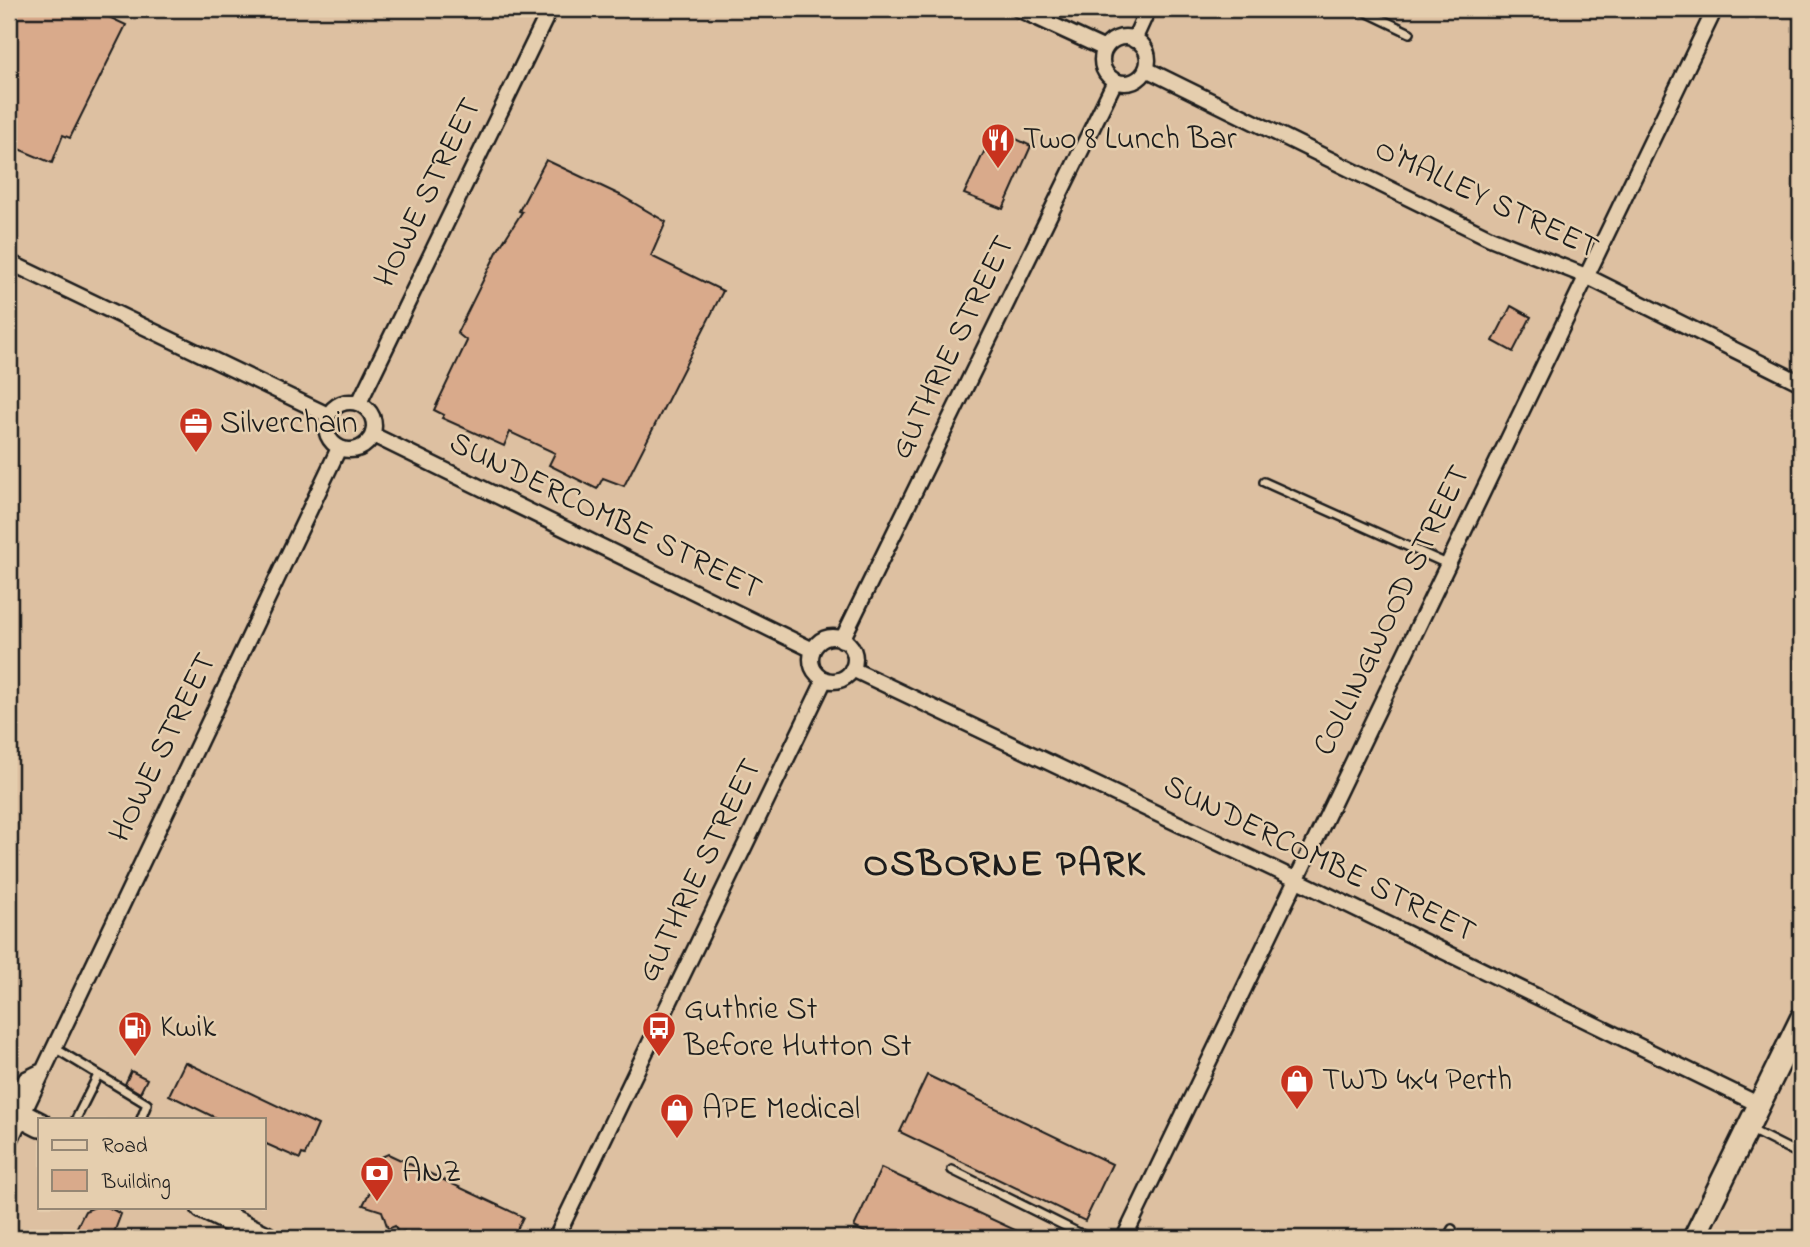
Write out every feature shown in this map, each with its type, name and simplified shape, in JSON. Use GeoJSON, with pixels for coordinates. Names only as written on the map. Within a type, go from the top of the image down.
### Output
{"type":"FeatureCollection","features":[{"type":"Feature","properties":{"kind":"main road"},"geometry":{"type":"LineString","coordinates":[[1694,1238],[1801,1019]]}},
{"type":"Feature","properties":{"kind":"main road"},"geometry":{"type":"LineString","coordinates":[[205,1208],[262,1237]]}},
{"type":"Feature","properties":{"kind":"street","name":"HOWE STREET"},"geometry":{"type":"LineString","coordinates":[[359,402],[550,9]]}},
{"type":"Feature","properties":{"kind":"street"},"geometry":{"type":"LineString","coordinates":[[1018,9],[1105,49]]}},
{"type":"Feature","properties":{"kind":"street"},"geometry":{"type":"LineString","coordinates":[[1135,40],[1148,9]]}},
{"type":"Feature","properties":{"kind":"street","name":"COLLINGWOOD STREET"},"geometry":{"type":"LineString","coordinates":[[1124,1238],[1715,9]]}},
{"type":"Feature","properties":{"kind":"street"},"geometry":{"type":"LineString","coordinates":[[1115,40],[1135,40],[1144,49],[1146,69],[1136,80],[1115,80],[1108,76],[1102,63],[1105,49],[1115,40]]}},
{"type":"Feature","properties":{"kind":"street","name":"O'MALLEY STREET"},"geometry":{"type":"LineString","coordinates":[[1146,69],[1490,238],[1586,276],[1801,383]]}},
{"type":"Feature","properties":{"kind":"street","name":"GUTHRIE STREET"},"geometry":{"type":"LineString","coordinates":[[842,640],[1115,80]]}},
{"type":"Feature","properties":{"kind":"street"},"geometry":{"type":"LineString","coordinates":[[9,262],[328,415]]}},
{"type":"Feature","properties":{"kind":"street"},"geometry":{"type":"LineString","coordinates":[[344,402],[359,402],[374,419],[373,435],[359,449],[339,448],[328,437],[328,415],[344,402]]}},
{"type":"Feature","properties":{"kind":"street","name":"SUNDERCOMBE STREET"},"geometry":{"type":"LineString","coordinates":[[373,435],[813,650]]}},
{"type":"Feature","properties":{"kind":"street","name":"HOWE STREET"},"geometry":{"type":"LineString","coordinates":[[9,1143],[26,1079],[40,1072],[339,448]]}},
{"type":"Feature","properties":{"kind":"street"},"geometry":{"type":"LineString","coordinates":[[825,639],[842,640],[852,649],[852,670],[840,679],[825,679],[811,664],[813,650],[825,639]]}},
{"type":"Feature","properties":{"kind":"street","name":"SUNDERCOMBE STREET"},"geometry":{"type":"LineString","coordinates":[[852,670],[1295,878],[1760,1105]]}},
{"type":"Feature","properties":{"kind":"street","name":"GUTHRIE STREET"},"geometry":{"type":"LineString","coordinates":[[556,1238],[825,679]]}},
{"type":"Feature","properties":{"kind":"lane"},"geometry":{"type":"LineString","coordinates":[[1360,9],[1410,33]]}},
{"type":"Feature","properties":{"kind":"lane"},"geometry":{"type":"LineString","coordinates":[[1264,482],[1447,564]]}},
{"type":"Feature","properties":{"kind":"lane"},"geometry":{"type":"LineString","coordinates":[[52,1047],[147,1104],[141,1118]]}},
{"type":"Feature","properties":{"kind":"lane"},"geometry":{"type":"LineString","coordinates":[[76,1118],[98,1075]]}},
{"type":"Feature","properties":{"kind":"lane"},"geometry":{"type":"LineString","coordinates":[[1748,1128],[1801,1156]]}},
{"type":"Feature","properties":{"kind":"lane"},"geometry":{"type":"LineString","coordinates":[[952,1170],[1089,1238]]}},
{"type":"Feature","properties":{"kind":"lane"},"geometry":{"type":"LineString","coordinates":[[1447,1238],[1452,1229]]}},
{"type":"Feature","properties":{"kind":"shaded area","name":"OSBORNE PARK"},"geometry":{"type":"Polygon","coordinates":[[[9,9],[1801,9],[1801,1238],[9,1238],[9,9]]]}},
{"type":"Feature","properties":{"kind":"building"},"geometry":{"type":"Polygon","coordinates":[[[9,9],[92,9],[126,25],[70,138],[63,135],[52,163],[9,145],[9,9]]]}},
{"type":"Feature","properties":{"kind":"building","name":"Two 8 Lunch Bar"},"geometry":{"type":"Polygon","coordinates":[[[995,129],[1031,146],[1003,209],[964,194],[995,129]]]}},
{"type":"Feature","properties":{"kind":"building"},"geometry":{"type":"Polygon","coordinates":[[[546,160],[620,195],[666,222],[651,256],[723,291],[624,486],[603,478],[597,489],[549,465],[555,453],[510,432],[504,446],[442,418],[444,415],[434,410],[467,341],[457,333],[498,250],[522,212],[519,211],[546,160]]]}},
{"type":"Feature","properties":{"kind":"building"},"geometry":{"type":"Polygon","coordinates":[[[1511,306],[1531,317],[1513,352],[1493,341],[1511,306]]]}},
{"type":"Feature","properties":{"kind":"building"},"geometry":{"type":"Polygon","coordinates":[[[185,1062],[318,1125],[305,1155],[302,1154],[300,1159],[266,1144],[266,1118],[216,1118],[169,1095],[185,1062]]]}},
{"type":"Feature","properties":{"kind":"building"},"geometry":{"type":"Polygon","coordinates":[[[131,1071],[147,1079],[140,1093],[125,1084],[131,1071]]]}},
{"type":"Feature","properties":{"kind":"building"},"geometry":{"type":"Polygon","coordinates":[[[927,1075],[1112,1164],[1085,1221],[900,1132],[927,1075]]]}},
{"type":"Feature","properties":{"kind":"building"},"geometry":{"type":"Polygon","coordinates":[[[388,1154],[523,1217],[513,1238],[430,1238],[418,1232],[407,1237],[404,1231],[398,1233],[395,1226],[388,1229],[382,1211],[363,1205],[373,1186],[369,1175],[376,1173],[374,1167],[381,1163],[379,1158],[388,1154]]]}},
{"type":"Feature","properties":{"kind":"building"},"geometry":{"type":"Polygon","coordinates":[[[881,1168],[1032,1238],[877,1238],[854,1227],[881,1168]]]}},
{"type":"Feature","properties":{"kind":"building"},"geometry":{"type":"Polygon","coordinates":[[[110,1208],[121,1214],[112,1238],[95,1238],[76,1229],[85,1211],[110,1208]]]}},
{"type":"Feature","properties":{"kind":"place","name":"Two 8 Lunch Bar"},"geometry":{"type":"Point","coordinates":[998,170]}},
{"type":"Feature","properties":{"kind":"place","name":"Silverchain"},"geometry":{"type":"Point","coordinates":[196,454]}},
{"type":"Feature","properties":{"kind":"place","name":"Kwik"},"geometry":{"type":"Point","coordinates":[135,1058]}},
{"type":"Feature","properties":{"kind":"place","name":"Guthrie St Before Hutton St"},"geometry":{"type":"Point","coordinates":[659,1058]}},
{"type":"Feature","properties":{"kind":"place","name":"TWD 4x4 Perth"},"geometry":{"type":"Point","coordinates":[1297,1111]}},
{"type":"Feature","properties":{"kind":"place","name":"APE Medical"},"geometry":{"type":"Point","coordinates":[677,1140]}},
{"type":"Feature","properties":{"kind":"place","name":"ANZ"},"geometry":{"type":"Point","coordinates":[377,1203]}},
{"type":"Feature","properties":{"kind":"district","name":"OSBORNE PARK"},"geometry":{"type":"Point","coordinates":[1005,866]}}]}
